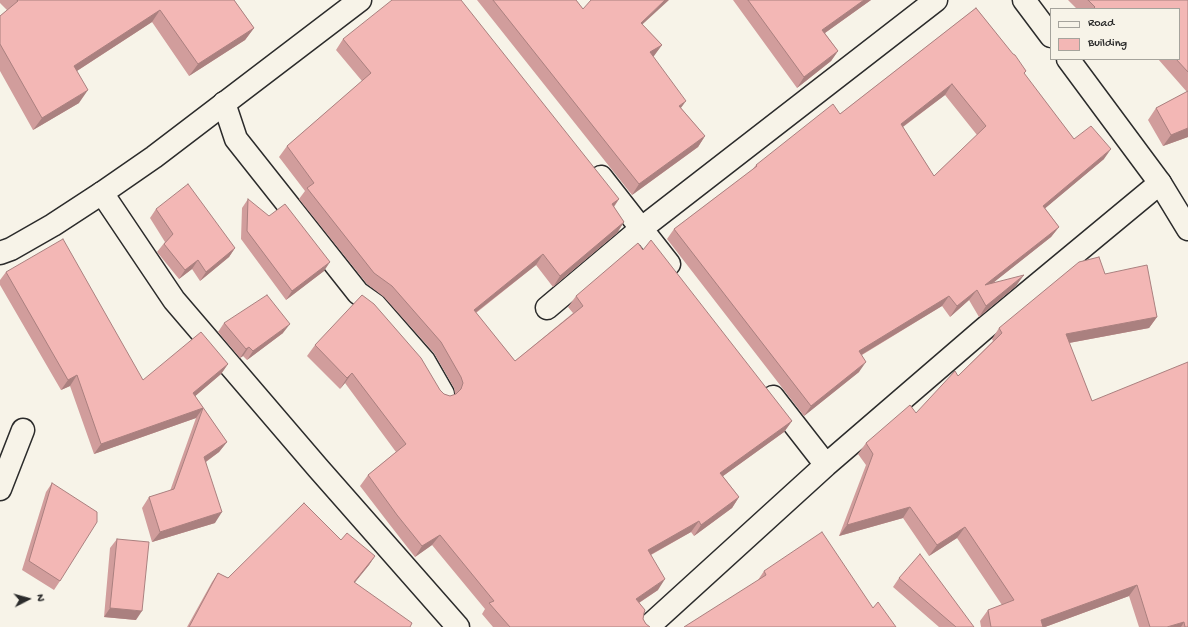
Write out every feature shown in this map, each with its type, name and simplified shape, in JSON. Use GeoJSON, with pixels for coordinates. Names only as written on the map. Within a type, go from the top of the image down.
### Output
{"type":"FeatureCollection","features":[{"type":"Feature","properties":{"kind":"main road"},"geometry":{"type":"LineString","coordinates":[[0,252],[11,249],[53,225],[154,157],[360,0]]}},
{"type":"Feature","properties":{"kind":"main road"},"geometry":{"type":"LineString","coordinates":[[547,308],[642,228],[936,0]]}},
{"type":"Feature","properties":{"kind":"main road"},"geometry":{"type":"LineString","coordinates":[[1024,0],[1050,35]]}},
{"type":"Feature","properties":{"kind":"main road"},"geometry":{"type":"LineString","coordinates":[[1069,60],[1160,183],[1188,229]]}},
{"type":"Feature","properties":{"kind":"main road"},"geometry":{"type":"LineString","coordinates":[[224,103],[236,139],[358,293],[375,305],[424,361],[443,394]]}},
{"type":"Feature","properties":{"kind":"main road"},"geometry":{"type":"LineString","coordinates":[[588,160],[680,278]]}},
{"type":"Feature","properties":{"kind":"main road"},"geometry":{"type":"LineString","coordinates":[[648,627],[826,465],[985,328],[1160,183]]}},
{"type":"Feature","properties":{"kind":"main road"},"geometry":{"type":"LineString","coordinates":[[102,193],[174,300],[318,468],[458,627]]}},
{"type":"Feature","properties":{"kind":"main road"},"geometry":{"type":"LineString","coordinates":[[763,384],[826,465]]}},
{"type":"Feature","properties":{"kind":"main road"},"geometry":{"type":"LineString","coordinates":[[0,489],[23,430]]}},
{"type":"Feature","properties":{"kind":"building"},"geometry":{"type":"Polygon","coordinates":[[[17,0],[234,0],[254,28],[198,64],[160,10],[74,66],[88,90],[42,118],[0,44],[0,16],[18,1],[17,0]]]}},
{"type":"Feature","properties":{"kind":"building"},"geometry":{"type":"Polygon","coordinates":[[[392,0],[461,0],[619,199],[612,204],[624,222],[560,276],[543,254],[474,310],[515,361],[583,306],[576,296],[638,243],[643,250],[651,240],[792,421],[720,473],[739,497],[701,525],[699,521],[648,550],[665,579],[636,599],[645,610],[643,619],[650,627],[510,627],[489,603],[494,601],[440,535],[422,546],[368,475],[406,444],[352,373],[347,378],[315,345],[362,295],[374,304],[421,358],[440,390],[444,394],[450,396],[456,394],[461,389],[463,383],[441,342],[392,286],[374,273],[307,188],[314,183],[287,146],[371,73],[343,39],[392,0]]]}},
{"type":"Feature","properties":{"kind":"building"},"geometry":{"type":"Polygon","coordinates":[[[493,0],[576,0],[583,9],[591,0],[665,0],[641,23],[662,45],[650,52],[686,101],[679,106],[705,136],[639,184],[493,0]]]}},
{"type":"Feature","properties":{"kind":"building"},"geometry":{"type":"Polygon","coordinates":[[[748,0],[864,0],[822,30],[838,51],[804,77],[748,0]]]}},
{"type":"Feature","properties":{"kind":"building"},"geometry":{"type":"Polygon","coordinates":[[[1088,0],[1188,0],[1188,72],[1177,60],[1180,60],[1180,8],[1094,8],[1095,7],[1088,0]]]}},
{"type":"Feature","properties":{"kind":"building"},"geometry":{"type":"Polygon","coordinates":[[[976,8],[1015,55],[1026,71],[1024,73],[1074,139],[1091,126],[1111,149],[1043,206],[1059,227],[985,285],[1024,275],[986,306],[977,290],[957,306],[949,296],[859,351],[866,362],[811,406],[674,229],[757,166],[756,165],[833,104],[840,114],[976,8]],[[952,84],[901,124],[934,176],[986,126],[952,84]]]}},
{"type":"Feature","properties":{"kind":"building"},"geometry":{"type":"Polygon","coordinates":[[[1188,91],[1188,128],[1171,135],[1156,108],[1188,91]]]}},
{"type":"Feature","properties":{"kind":"building"},"geometry":{"type":"Polygon","coordinates":[[[188,184],[235,248],[206,272],[198,260],[185,270],[164,244],[173,234],[156,209],[188,184]]]}},
{"type":"Feature","properties":{"kind":"building"},"geometry":{"type":"Polygon","coordinates":[[[248,199],[269,216],[285,204],[330,262],[292,291],[247,231],[248,199]]]}},
{"type":"Feature","properties":{"kind":"building"},"geometry":{"type":"Polygon","coordinates":[[[63,239],[143,380],[201,332],[228,364],[193,393],[227,442],[204,457],[222,512],[160,532],[149,497],[174,489],[203,408],[101,444],[77,375],[68,380],[6,272],[63,239]]]}},
{"type":"Feature","properties":{"kind":"building"},"geometry":{"type":"Polygon","coordinates":[[[1099,257],[1105,274],[1147,265],[1157,317],[1066,334],[1092,401],[1188,362],[1188,627],[1185,627],[1184,622],[1167,627],[1150,627],[1137,585],[1041,620],[1043,627],[991,627],[988,610],[1014,600],[965,527],[937,545],[910,507],[847,525],[873,454],[866,443],[910,405],[916,413],[955,371],[958,376],[1002,333],[999,328],[1079,262],[1099,257]]]}},
{"type":"Feature","properties":{"kind":"building"},"geometry":{"type":"Polygon","coordinates":[[[267,295],[290,324],[253,351],[249,347],[246,349],[224,323],[267,295]]]}},
{"type":"Feature","properties":{"kind":"building"},"geometry":{"type":"Polygon","coordinates":[[[52,483],[97,512],[97,522],[60,581],[29,561],[52,483]]]}},
{"type":"Feature","properties":{"kind":"building"},"geometry":{"type":"Polygon","coordinates":[[[304,503],[341,540],[347,533],[375,556],[354,582],[412,623],[410,627],[189,627],[218,573],[228,578],[304,503]]]}},
{"type":"Feature","properties":{"kind":"building"},"geometry":{"type":"Polygon","coordinates":[[[822,532],[873,608],[878,602],[896,627],[684,627],[766,575],[764,571],[822,532]]]}},
{"type":"Feature","properties":{"kind":"building"},"geometry":{"type":"Polygon","coordinates":[[[117,539],[149,542],[142,611],[110,608],[117,539]]]}},
{"type":"Feature","properties":{"kind":"building"},"geometry":{"type":"Polygon","coordinates":[[[920,554],[974,627],[956,627],[899,578],[920,554]]]}}]}
